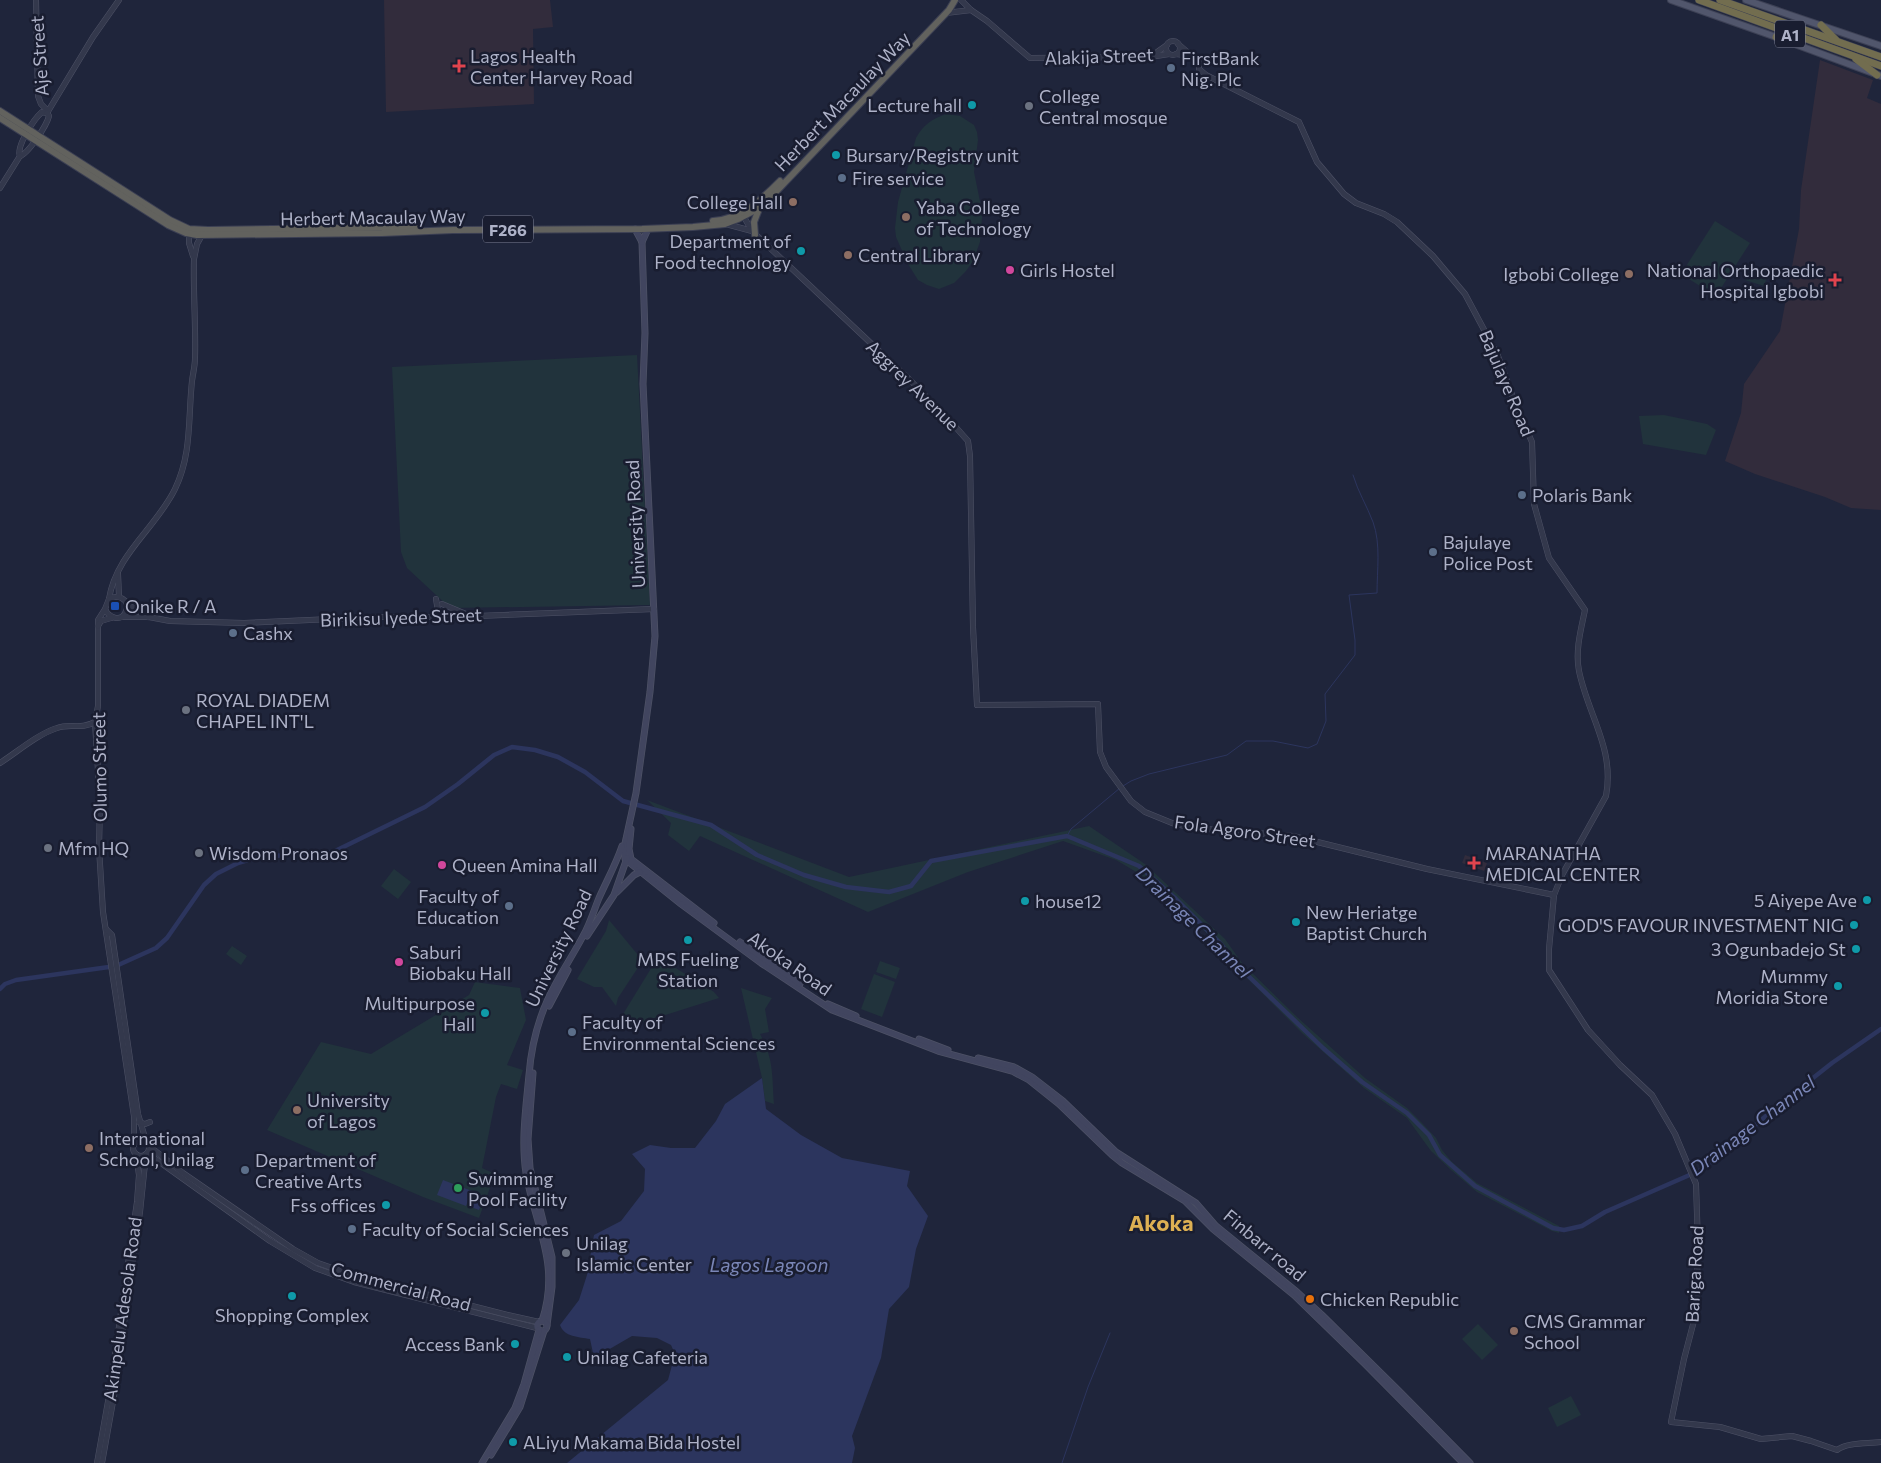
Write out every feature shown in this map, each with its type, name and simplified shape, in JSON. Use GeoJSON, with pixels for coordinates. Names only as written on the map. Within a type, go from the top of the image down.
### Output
{"type":"FeatureCollection","features":[{"type":"Feature","properties":{"kind":"highway","name":"Herbert Macaulay Way"},"geometry":{"type":"LineString","coordinates":[[0,118],[28,133],[170,220],[194,229],[642,225],[719,220],[742,213],[768,194],[944,12],[950,0]]}},
{"type":"Feature","properties":{"kind":"highway","name":"Herbert Macaulay Way"},"geometry":{"type":"LineString","coordinates":[[36,138],[168,225],[202,236],[453,230],[648,229],[725,224],[744,217],[759,208],[946,14],[955,0]]}},
{"type":"Feature","properties":{"kind":"highway","name":"A1"},"geometry":{"type":"LineString","coordinates":[[1699,0],[1881,66]]}},
{"type":"Feature","properties":{"kind":"highway","name":"A1"},"geometry":{"type":"LineString","coordinates":[[1720,0],[1881,57]]}},
{"type":"Feature","properties":{"kind":"highway"},"geometry":{"type":"LineString","coordinates":[[1821,25],[1838,42]]}},
{"type":"Feature","properties":{"kind":"highway"},"geometry":{"type":"LineString","coordinates":[[1776,36],[1820,45]]}},
{"type":"Feature","properties":{"kind":"highway"},"geometry":{"type":"LineString","coordinates":[[1845,52],[1879,76]]}},
{"type":"Feature","properties":{"kind":"highway","name":"Herbert Macaulay Way"},"geometry":{"type":"LineString","coordinates":[[0,111],[28,133]]}},
{"type":"Feature","properties":{"kind":"highway"},"geometry":{"type":"LineString","coordinates":[[754,233],[754,222],[759,208]]}},
{"type":"Feature","properties":{"kind":"main road"},"geometry":{"type":"LineString","coordinates":[[1670,0],[1776,36],[1879,76]]}},
{"type":"Feature","properties":{"kind":"main road"},"geometry":{"type":"LineString","coordinates":[[1746,0],[1881,46]]}},
{"type":"Feature","properties":{"kind":"main road"},"geometry":{"type":"LineString","coordinates":[[635,229],[642,242]]}},
{"type":"Feature","properties":{"kind":"main road"},"geometry":{"type":"LineString","coordinates":[[642,242],[648,229]]}},
{"type":"Feature","properties":{"kind":"main road","name":"University Road"},"geometry":{"type":"LineString","coordinates":[[486,1463],[520,1407],[552,1287],[552,1257],[533,1184],[528,1147],[534,1064],[543,1020],[551,1000],[595,921],[614,895],[627,861],[633,804],[652,680],[655,636],[643,384],[645,332],[642,242]]}},
{"type":"Feature","properties":{"kind":"main road"},"geometry":{"type":"LineString","coordinates":[[627,861],[624,855],[633,804]]}},
{"type":"Feature","properties":{"kind":"main road","name":"University Road"},"geometry":{"type":"LineString","coordinates":[[482,1463],[515,1408],[542,1326],[547,1298],[548,1261],[545,1242],[529,1186],[524,1153],[531,1056],[539,1020],[548,998],[583,937],[612,874],[628,827]]}},
{"type":"Feature","properties":{"kind":"main road"},"geometry":{"type":"LineString","coordinates":[[629,849],[630,857],[635,862],[723,930],[833,1008]]}},
{"type":"Feature","properties":{"kind":"main road"},"geometry":{"type":"LineString","coordinates":[[612,874],[619,865],[627,861],[635,862]]}},
{"type":"Feature","properties":{"kind":"main road","name":"Akoka Road"},"geometry":{"type":"LineString","coordinates":[[627,861],[761,963],[833,1008],[938,1050],[1023,1073]]}},
{"type":"Feature","properties":{"kind":"main road"},"geometry":{"type":"LineString","coordinates":[[614,895],[634,875],[640,872]]}},
{"type":"Feature","properties":{"kind":"main road"},"geometry":{"type":"LineString","coordinates":[[600,897],[606,896],[608,904]]}},
{"type":"Feature","properties":{"kind":"main road","name":"Finbarr road"},"geometry":{"type":"LineString","coordinates":[[1023,1073],[1060,1104],[1122,1163],[1186,1201],[1213,1229],[1320,1317],[1399,1391],[1470,1463]]}},
{"type":"Feature","properties":{"kind":"main road","name":"Finbarr road"},"geometry":{"type":"LineString","coordinates":[[1320,1317],[1463,1463]]}},
{"type":"Feature","properties":{"kind":"street","name":"Aje Street"},"geometry":{"type":"LineString","coordinates":[[36,0],[38,96],[47,112]]}},
{"type":"Feature","properties":{"kind":"street"},"geometry":{"type":"LineString","coordinates":[[0,188],[20,156],[24,154],[36,138],[48,119],[47,112],[119,0]]}},
{"type":"Feature","properties":{"kind":"street"},"geometry":{"type":"LineString","coordinates":[[961,0],[971,10]]}},
{"type":"Feature","properties":{"kind":"street"},"geometry":{"type":"LineString","coordinates":[[946,14],[971,10]]}},
{"type":"Feature","properties":{"kind":"street","name":"Alakija Street"},"geometry":{"type":"LineString","coordinates":[[971,10],[987,21],[1030,58],[1150,57],[1172,54],[1193,56]]}},
{"type":"Feature","properties":{"kind":"street"},"geometry":{"type":"LineString","coordinates":[[1150,57],[1167,45],[1173,41],[1178,44],[1179,48],[1172,54],[1166,48],[1167,45]]}},
{"type":"Feature","properties":{"kind":"street","name":"Bajulaye Road"},"geometry":{"type":"LineString","coordinates":[[1178,44],[1199,62],[1199,69],[1206,75],[1299,122],[1317,162],[1344,194],[1356,203],[1384,214],[1397,222],[1433,256],[1464,294],[1498,356],[1518,411],[1532,442],[1534,504],[1549,558],[1585,610],[1579,641],[1578,668],[1608,763],[1606,796],[1562,875],[1554,895]]}},
{"type":"Feature","properties":{"kind":"street"},"geometry":{"type":"LineString","coordinates":[[20,156],[19,147],[38,116],[42,112],[47,112]]}},
{"type":"Feature","properties":{"kind":"street"},"geometry":{"type":"LineString","coordinates":[[744,217],[754,233]]}},
{"type":"Feature","properties":{"kind":"street"},"geometry":{"type":"LineString","coordinates":[[725,224],[754,233]]}},
{"type":"Feature","properties":{"kind":"street"},"geometry":{"type":"LineString","coordinates":[[188,233],[194,259]]}},
{"type":"Feature","properties":{"kind":"street","name":"Aggrey Avenue"},"geometry":{"type":"LineString","coordinates":[[754,233],[912,382],[968,441],[977,705],[1098,704]]}},
{"type":"Feature","properties":{"kind":"street"},"geometry":{"type":"LineString","coordinates":[[97,626],[98,620],[105,609],[113,582],[129,550],[167,504],[183,468],[190,435],[195,360],[194,259],[197,244],[202,236]]}},
{"type":"Feature","properties":{"kind":"street"},"geometry":{"type":"LineString","coordinates":[[118,571],[119,596]]}},
{"type":"Feature","properties":{"kind":"street"},"geometry":{"type":"LineString","coordinates":[[97,626],[112,618],[122,617],[126,611],[127,604],[124,599],[119,596],[113,596],[108,599]]}},
{"type":"Feature","properties":{"kind":"street"},"geometry":{"type":"LineString","coordinates":[[434,617],[438,611],[436,599]]}},
{"type":"Feature","properties":{"kind":"street","name":"Birikisu Iyede Street"},"geometry":{"type":"LineString","coordinates":[[127,604],[149,617]]}},
{"type":"Feature","properties":{"kind":"street"},"geometry":{"type":"LineString","coordinates":[[442,604],[469,615]]}},
{"type":"Feature","properties":{"kind":"street"},"geometry":{"type":"LineString","coordinates":[[105,609],[112,618]]}},
{"type":"Feature","properties":{"kind":"street","name":"Birikisu Iyede Street"},"geometry":{"type":"LineString","coordinates":[[122,617],[149,617],[170,621],[244,623],[654,609]]}},
{"type":"Feature","properties":{"kind":"street","name":"Olumo Street"},"geometry":{"type":"LineString","coordinates":[[97,626],[98,706],[95,722],[101,821],[99,848],[103,912],[110,936],[114,971]]}},
{"type":"Feature","properties":{"kind":"street","name":"Fola Agoro Street"},"geometry":{"type":"LineString","coordinates":[[1098,704],[1100,752],[1106,767],[1131,802],[1145,812],[1179,825],[1193,828],[1293,836],[1427,869],[1554,895]]}},
{"type":"Feature","properties":{"kind":"street"},"geometry":{"type":"LineString","coordinates":[[0,763],[53,730],[65,726],[78,728],[95,722]]}},
{"type":"Feature","properties":{"kind":"street","name":"Bariga Road"},"geometry":{"type":"LineString","coordinates":[[1554,895],[1548,949],[1549,970],[1588,1030],[1620,1065],[1652,1095],[1665,1115],[1696,1184],[1698,1246],[1696,1313],[1684,1358],[1671,1422],[1720,1427],[1760,1439],[1792,1436],[1837,1450],[1846,1446],[1881,1442]]}},
{"type":"Feature","properties":{"kind":"street"},"geometry":{"type":"LineString","coordinates":[[114,971],[139,1122],[147,1143],[146,1154],[139,1155],[133,1150],[134,1116],[114,971]]}},
{"type":"Feature","properties":{"kind":"street"},"geometry":{"type":"LineString","coordinates":[[139,1122],[145,1124],[150,1122]]}},
{"type":"Feature","properties":{"kind":"street"},"geometry":{"type":"LineString","coordinates":[[134,1145],[139,1140],[147,1143]]}},
{"type":"Feature","properties":{"kind":"street","name":"Commercial Road"},"geometry":{"type":"LineString","coordinates":[[147,1143],[183,1173],[293,1249],[318,1263],[358,1277],[521,1318],[542,1326]]}},
{"type":"Feature","properties":{"kind":"street","name":"Akinpelu Adesola Road"},"geometry":{"type":"LineString","coordinates":[[97,1463],[137,1202],[139,1175],[136,1154]]}},
{"type":"Feature","properties":{"kind":"street","name":"Commercial Road"},"geometry":{"type":"LineString","coordinates":[[146,1154],[270,1241],[315,1268],[354,1282],[542,1326]]}},
{"type":"Feature","properties":{"kind":"street","name":"Akinpelu Adesola Road"},"geometry":{"type":"LineString","coordinates":[[102,1463],[114,1396],[140,1212],[146,1154]]}},
{"type":"Feature","properties":{"kind":"shaded area","name":"Lagos Health Center Harvey Road"},"geometry":{"type":"Polygon","coordinates":[[[384,0],[550,0],[553,27],[533,29],[534,104],[386,112],[384,0]]]}},
{"type":"Feature","properties":{"kind":"shaded area","name":"National Orthopaedic Hospital Igbobi"},"geometry":{"type":"Polygon","coordinates":[[[1820,60],[1873,80],[1867,98],[1881,104],[1881,510],[1851,508],[1825,497],[1755,474],[1725,461],[1741,413],[1744,384],[1780,331],[1799,229],[1801,190],[1820,60]]]}},
{"type":"Feature","properties":{"kind":"shaded area"},"geometry":{"type":"Polygon","coordinates":[[[946,114],[960,116],[974,125],[977,132],[978,140],[974,172],[982,218],[980,242],[973,261],[954,283],[939,289],[918,280],[908,264],[896,237],[895,228],[898,202],[916,138],[928,123],[946,114]]]}},
{"type":"Feature","properties":{"kind":"shaded area"},"geometry":{"type":"Polygon","coordinates":[[[1715,221],[1750,243],[1716,296],[1681,274],[1715,221]]]}},
{"type":"Feature","properties":{"kind":"shaded area"},"geometry":{"type":"Polygon","coordinates":[[[1749,267],[1768,274],[1764,286],[1745,280],[1749,267]]]}},
{"type":"Feature","properties":{"kind":"shaded area"},"geometry":{"type":"Polygon","coordinates":[[[637,355],[650,605],[450,608],[407,568],[401,552],[392,367],[637,355]]]}},
{"type":"Feature","properties":{"kind":"shaded area"},"geometry":{"type":"Polygon","coordinates":[[[1664,415],[1707,424],[1716,430],[1706,455],[1643,444],[1639,416],[1664,415]]]}},
{"type":"Feature","properties":{"kind":"shaded area"},"geometry":{"type":"Polygon","coordinates":[[[647,800],[849,877],[1089,826],[1145,864],[1225,939],[1242,963],[1297,1017],[1365,1078],[1407,1108],[1436,1138],[1442,1150],[1452,1162],[1477,1183],[1559,1226],[1559,1233],[1477,1192],[1431,1151],[1407,1118],[1364,1088],[1303,1034],[1228,959],[1214,940],[1148,879],[1116,860],[1063,841],[968,872],[868,912],[700,836],[689,851],[668,835],[671,823],[647,800]]]}},
{"type":"Feature","properties":{"kind":"shaded area","name":"MARANATHA MEDICAL CENTER"},"geometry":{"type":"Polygon","coordinates":[[[1465,855],[1487,863],[1484,871],[1462,863],[1465,855]]]}},
{"type":"Feature","properties":{"kind":"shaded area"},"geometry":{"type":"Polygon","coordinates":[[[394,869],[411,882],[398,899],[381,886],[394,869]]]}},
{"type":"Feature","properties":{"kind":"shaded area"},"geometry":{"type":"Polygon","coordinates":[[[609,920],[638,955],[639,966],[618,998],[616,1006],[602,987],[594,987],[577,979],[606,931],[609,920]]]}},
{"type":"Feature","properties":{"kind":"shaded area"},"geometry":{"type":"Polygon","coordinates":[[[232,946],[247,956],[241,965],[226,954],[232,946]]]}},
{"type":"Feature","properties":{"kind":"shaded area"},"geometry":{"type":"Polygon","coordinates":[[[658,957],[714,992],[719,998],[615,1031],[617,1024],[658,957]]]}},
{"type":"Feature","properties":{"kind":"shaded area"},"geometry":{"type":"Polygon","coordinates":[[[880,961],[900,968],[896,979],[876,972],[880,961]]]}},
{"type":"Feature","properties":{"kind":"shaded area"},"geometry":{"type":"Polygon","coordinates":[[[874,974],[895,982],[882,1017],[861,1009],[874,974]]]}},
{"type":"Feature","properties":{"kind":"shaded area"},"geometry":{"type":"Polygon","coordinates":[[[475,982],[520,988],[526,1020],[507,1065],[523,1070],[517,1089],[501,1084],[496,1097],[482,1168],[495,1174],[479,1218],[423,1197],[267,1130],[321,1042],[371,1054],[469,995],[475,982]]]}},
{"type":"Feature","properties":{"kind":"shaded area"},"geometry":{"type":"Polygon","coordinates":[[[741,988],[772,998],[765,1009],[769,1032],[760,1034],[770,1060],[774,1104],[765,1101],[762,1078],[741,988]]]}},
{"type":"Feature","properties":{"kind":"shaded area"},"geometry":{"type":"Polygon","coordinates":[[[1478,1324],[1498,1345],[1482,1360],[1462,1339],[1478,1324]]]}},
{"type":"Feature","properties":{"kind":"shaded area"},"geometry":{"type":"Polygon","coordinates":[[[1571,1396],[1581,1415],[1557,1427],[1548,1408],[1571,1396]]]}},
{"type":"Feature","properties":{"kind":"water","name":"Lagos Lagoon"},"geometry":{"type":"Polygon","coordinates":[[[762,1078],[766,1109],[801,1135],[842,1158],[910,1171],[907,1186],[928,1216],[916,1249],[909,1287],[889,1309],[881,1358],[852,1436],[855,1448],[852,1463],[567,1463],[668,1380],[675,1354],[671,1345],[657,1338],[632,1336],[601,1354],[593,1353],[590,1339],[568,1334],[560,1325],[579,1300],[587,1275],[594,1235],[621,1221],[644,1191],[645,1169],[632,1154],[650,1145],[671,1148],[695,1148],[716,1121],[725,1104],[762,1078]]]}},
{"type":"Feature","properties":{"kind":"water"},"geometry":{"type":"Polygon","coordinates":[[[443,1180],[472,1191],[466,1206],[437,1195],[443,1180]]]}},
{"type":"Feature","properties":{"kind":"water"},"geometry":{"type":"Polygon","coordinates":[[[476,1193],[484,1196],[479,1210],[471,1207],[476,1193]]]}},
{"type":"Feature","properties":{"kind":"waterway"},"geometry":{"type":"LineString","coordinates":[[1123,786],[1149,774],[1227,755],[1246,741],[1273,741],[1308,748],[1317,744],[1326,721],[1325,694],[1355,655],[1349,595],[1377,593],[1377,539],[1371,516],[1353,475]]}},
{"type":"Feature","properties":{"kind":"waterway","name":"Drainage Channel"},"geometry":{"type":"LineString","coordinates":[[0,989],[5,984],[16,980],[116,966],[156,948],[167,938],[204,885],[216,874],[238,863],[258,857],[333,852],[425,807],[494,755],[512,747],[535,750],[558,757],[585,772],[623,801],[711,825],[757,855],[804,875],[846,887],[889,892],[911,886],[931,861],[1067,836],[1139,866],[1176,899],[1221,944],[1236,964],[1323,1048],[1362,1082],[1407,1113],[1429,1135],[1440,1155],[1475,1186],[1553,1228],[1564,1230],[1582,1226],[1605,1212],[1701,1170],[1832,1063],[1881,1029]]}},
{"type":"Feature","properties":{"kind":"waterway"},"geometry":{"type":"LineString","coordinates":[[1067,836],[1071,829],[1120,788]]}},
{"type":"Feature","properties":{"kind":"waterway"},"geometry":{"type":"LineString","coordinates":[[1062,1463],[1088,1387],[1110,1333]]}},
{"type":"Feature","properties":{"kind":"place","name":"Lagos Health Center Harvey Road"},"geometry":{"type":"Point","coordinates":[459,66]}},
{"type":"Feature","properties":{"kind":"place","name":"FirstBank Nig. Plc"},"geometry":{"type":"Point","coordinates":[1171,68]}},
{"type":"Feature","properties":{"kind":"place","name":"Lecture hall"},"geometry":{"type":"Point","coordinates":[972,105]}},
{"type":"Feature","properties":{"kind":"place","name":"College Central mosque"},"geometry":{"type":"Point","coordinates":[1029,106]}},
{"type":"Feature","properties":{"kind":"place","name":"Bursary/Registry unit"},"geometry":{"type":"Point","coordinates":[836,155]}},
{"type":"Feature","properties":{"kind":"place","name":"Fire service"},"geometry":{"type":"Point","coordinates":[842,178]}},
{"type":"Feature","properties":{"kind":"place","name":"College Hall"},"geometry":{"type":"Point","coordinates":[793,202]}},
{"type":"Feature","properties":{"kind":"place","name":"Yaba College of Technology"},"geometry":{"type":"Point","coordinates":[906,217]}},
{"type":"Feature","properties":{"kind":"place","name":"Department of Food technology"},"geometry":{"type":"Point","coordinates":[801,251]}},
{"type":"Feature","properties":{"kind":"place","name":"Central Library"},"geometry":{"type":"Point","coordinates":[848,255]}},
{"type":"Feature","properties":{"kind":"place","name":"Girls Hostel"},"geometry":{"type":"Point","coordinates":[1010,270]}},
{"type":"Feature","properties":{"kind":"place","name":"Igbobi College"},"geometry":{"type":"Point","coordinates":[1629,274]}},
{"type":"Feature","properties":{"kind":"place","name":"National Orthopaedic Hospital Igbobi"},"geometry":{"type":"Point","coordinates":[1835,280]}},
{"type":"Feature","properties":{"kind":"place","name":"Polaris Bank"},"geometry":{"type":"Point","coordinates":[1522,495]}},
{"type":"Feature","properties":{"kind":"place","name":"Bajulaye Police Post"},"geometry":{"type":"Point","coordinates":[1433,552]}},
{"type":"Feature","properties":{"kind":"place","name":"Onike R / A"},"geometry":{"type":"Point","coordinates":[115,606]}},
{"type":"Feature","properties":{"kind":"place","name":"Cashx"},"geometry":{"type":"Point","coordinates":[233,633]}},
{"type":"Feature","properties":{"kind":"place","name":"ROYAL DIADEM CHAPEL INT'L"},"geometry":{"type":"Point","coordinates":[186,710]}},
{"type":"Feature","properties":{"kind":"place","name":"Mfm HQ"},"geometry":{"type":"Point","coordinates":[48,848]}},
{"type":"Feature","properties":{"kind":"place","name":"Wisdom Pronaos"},"geometry":{"type":"Point","coordinates":[199,853]}},
{"type":"Feature","properties":{"kind":"place","name":"MARANATHA MEDICAL CENTER"},"geometry":{"type":"Point","coordinates":[1474,863]}},
{"type":"Feature","properties":{"kind":"place","name":"Queen Amina Hall"},"geometry":{"type":"Point","coordinates":[442,865]}},
{"type":"Feature","properties":{"kind":"place","name":"5 Aiyepe Ave"},"geometry":{"type":"Point","coordinates":[1867,900]}},
{"type":"Feature","properties":{"kind":"place","name":"house12"},"geometry":{"type":"Point","coordinates":[1025,901]}},
{"type":"Feature","properties":{"kind":"place","name":"Faculty of Education"},"geometry":{"type":"Point","coordinates":[509,906]}},
{"type":"Feature","properties":{"kind":"place","name":"New Heriatge Baptist Church"},"geometry":{"type":"Point","coordinates":[1296,922]}},
{"type":"Feature","properties":{"kind":"place","name":"GOD'S FAVOUR INVESTMENT NIG"},"geometry":{"type":"Point","coordinates":[1854,925]}},
{"type":"Feature","properties":{"kind":"place","name":"MRS Fueling Station"},"geometry":{"type":"Point","coordinates":[688,940]}},
{"type":"Feature","properties":{"kind":"place","name":"3 Ogunbadejo St"},"geometry":{"type":"Point","coordinates":[1856,949]}},
{"type":"Feature","properties":{"kind":"place","name":"Saburi Biobaku Hall"},"geometry":{"type":"Point","coordinates":[399,962]}},
{"type":"Feature","properties":{"kind":"place","name":"Mummy Moridia Store"},"geometry":{"type":"Point","coordinates":[1838,986]}},
{"type":"Feature","properties":{"kind":"place","name":"Multipurpose Hall"},"geometry":{"type":"Point","coordinates":[485,1013]}},
{"type":"Feature","properties":{"kind":"place","name":"Faculty of Environmental Sciences"},"geometry":{"type":"Point","coordinates":[572,1032]}},
{"type":"Feature","properties":{"kind":"place","name":"University of Lagos"},"geometry":{"type":"Point","coordinates":[297,1110]}},
{"type":"Feature","properties":{"kind":"place","name":"International School, Unilag"},"geometry":{"type":"Point","coordinates":[89,1148]}},
{"type":"Feature","properties":{"kind":"place","name":"Department of Creative Arts"},"geometry":{"type":"Point","coordinates":[245,1170]}},
{"type":"Feature","properties":{"kind":"place","name":"Swimming Pool Facility"},"geometry":{"type":"Point","coordinates":[458,1188]}},
{"type":"Feature","properties":{"kind":"place","name":"Fss offices"},"geometry":{"type":"Point","coordinates":[386,1205]}},
{"type":"Feature","properties":{"kind":"place","name":"Faculty of Social Sciences"},"geometry":{"type":"Point","coordinates":[352,1229]}},
{"type":"Feature","properties":{"kind":"place","name":"Unilag Islamic Center"},"geometry":{"type":"Point","coordinates":[566,1253]}},
{"type":"Feature","properties":{"kind":"place","name":"Shopping Complex"},"geometry":{"type":"Point","coordinates":[292,1296]}},
{"type":"Feature","properties":{"kind":"place","name":"Chicken Republic"},"geometry":{"type":"Point","coordinates":[1310,1299]}},
{"type":"Feature","properties":{"kind":"place","name":"CMS Grammar School"},"geometry":{"type":"Point","coordinates":[1514,1331]}},
{"type":"Feature","properties":{"kind":"place","name":"Access Bank"},"geometry":{"type":"Point","coordinates":[515,1344]}},
{"type":"Feature","properties":{"kind":"place","name":"Unilag Cafeteria"},"geometry":{"type":"Point","coordinates":[567,1357]}},
{"type":"Feature","properties":{"kind":"place","name":"ALiyu Makama Bida Hostel"},"geometry":{"type":"Point","coordinates":[513,1442]}},
{"type":"Feature","properties":{"kind":"district","name":"Akoka"},"geometry":{"type":"Point","coordinates":[1161,1222]}}]}
